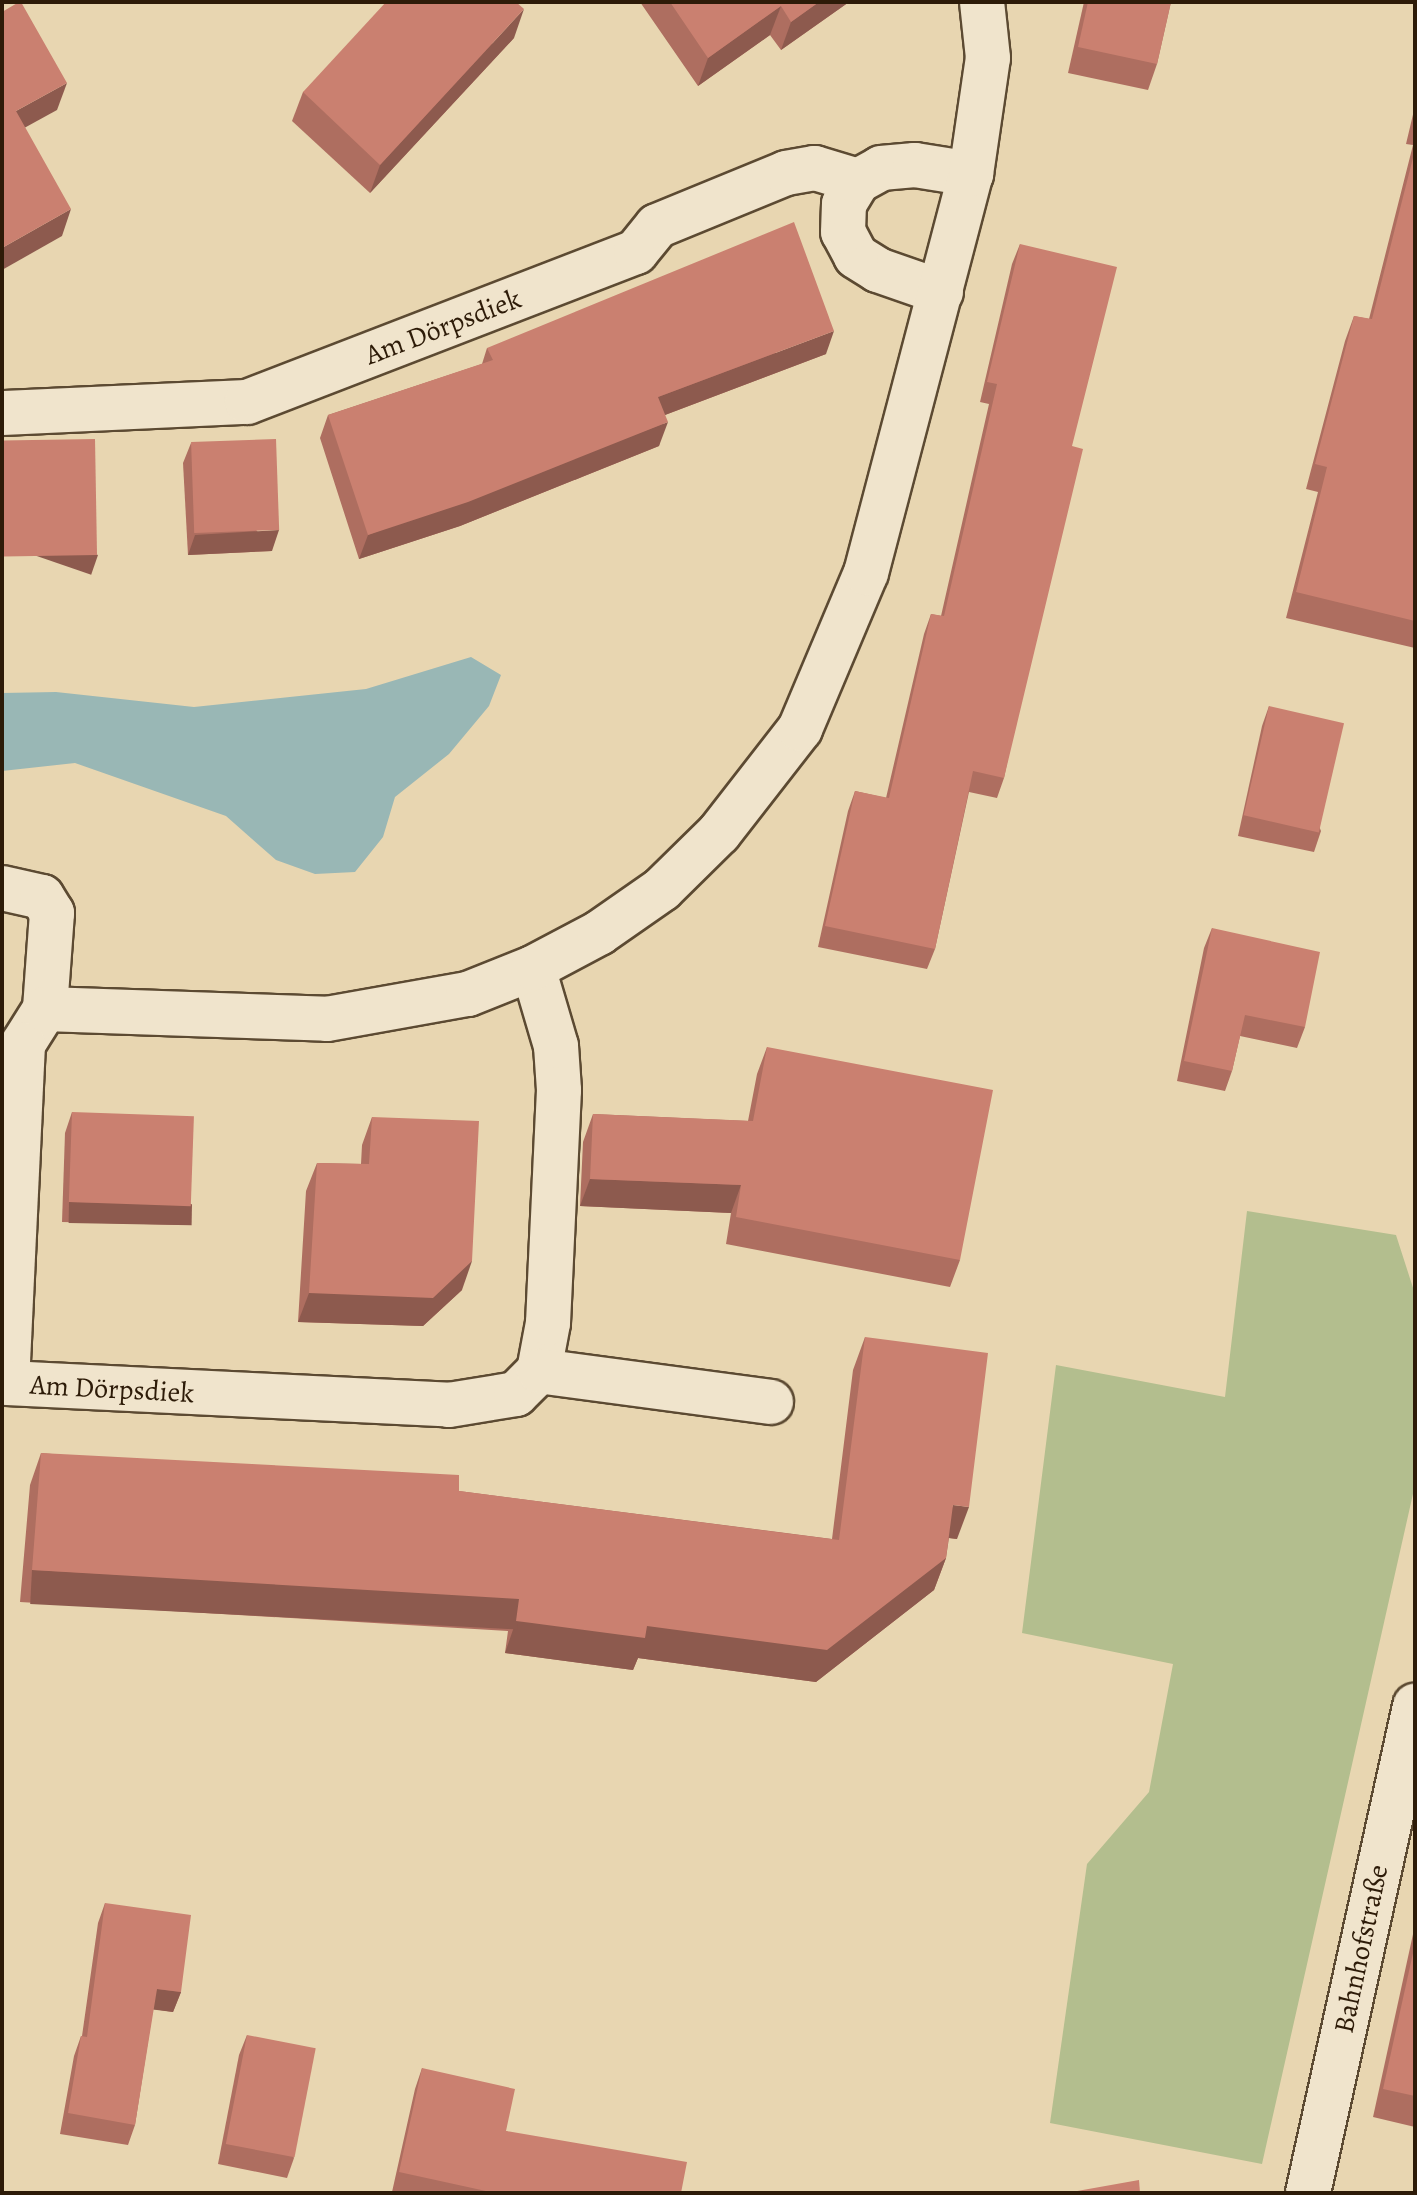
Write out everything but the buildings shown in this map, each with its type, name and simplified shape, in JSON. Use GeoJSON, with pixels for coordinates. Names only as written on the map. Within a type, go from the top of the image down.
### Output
{"type":"FeatureCollection","features":[{"type":"Feature","properties":{"kind":"street"},"geometry":{"type":"LineString","coordinates":[[45,1009],[327,1019],[468,994],[533,968],[599,933],[662,889],[719,833],[800,729],[828,672],[866,573],[971,174],[988,58],[982,2]]}},
{"type":"Feature","properties":{"kind":"street"},"geometry":{"type":"LineString","coordinates":[[941,292],[878,270],[856,256],[843,232],[844,204],[858,181],[881,168],[915,165],[971,174]]}},
{"type":"Feature","properties":{"kind":"street","name":"Am Dörpsdiek"},"geometry":{"type":"LineString","coordinates":[[2,413],[247,402],[636,252],[657,226],[786,173],[815,168],[858,181]]}},
{"type":"Feature","properties":{"kind":"street","name":"Am Dörpsdiek"},"geometry":{"type":"LineString","coordinates":[[2,888],[42,897],[52,913],[45,1009],[23,1044],[7,1383],[449,1405],[516,1394],[539,1371]]}},
{"type":"Feature","properties":{"kind":"street"},"geometry":{"type":"LineString","coordinates":[[533,968],[556,1046],[559,1090],[548,1323],[539,1371],[771,1402]]}},
{"type":"Feature","properties":{"kind":"street","name":"Bahnhofstraße"},"geometry":{"type":"LineString","coordinates":[[1308,2193],[1415,1706]]}},
{"type":"Feature","properties":{"kind":"green space"},"geometry":{"type":"Polygon","coordinates":[[[1247,1211],[1396,1235],[1415,1294],[1415,1485],[1262,2164],[1050,2123],[1087,1864],[1149,1792],[1173,1664],[1022,1633],[1056,1365],[1225,1397],[1247,1211]]]}},
{"type":"Feature","properties":{"kind":"water"},"geometry":{"type":"Polygon","coordinates":[[[471,657],[501,675],[489,706],[449,754],[395,797],[383,837],[355,872],[315,874],[276,860],[226,816],[75,763],[2,771],[2,693],[56,692],[194,707],[366,689],[471,657]]]}}]}
